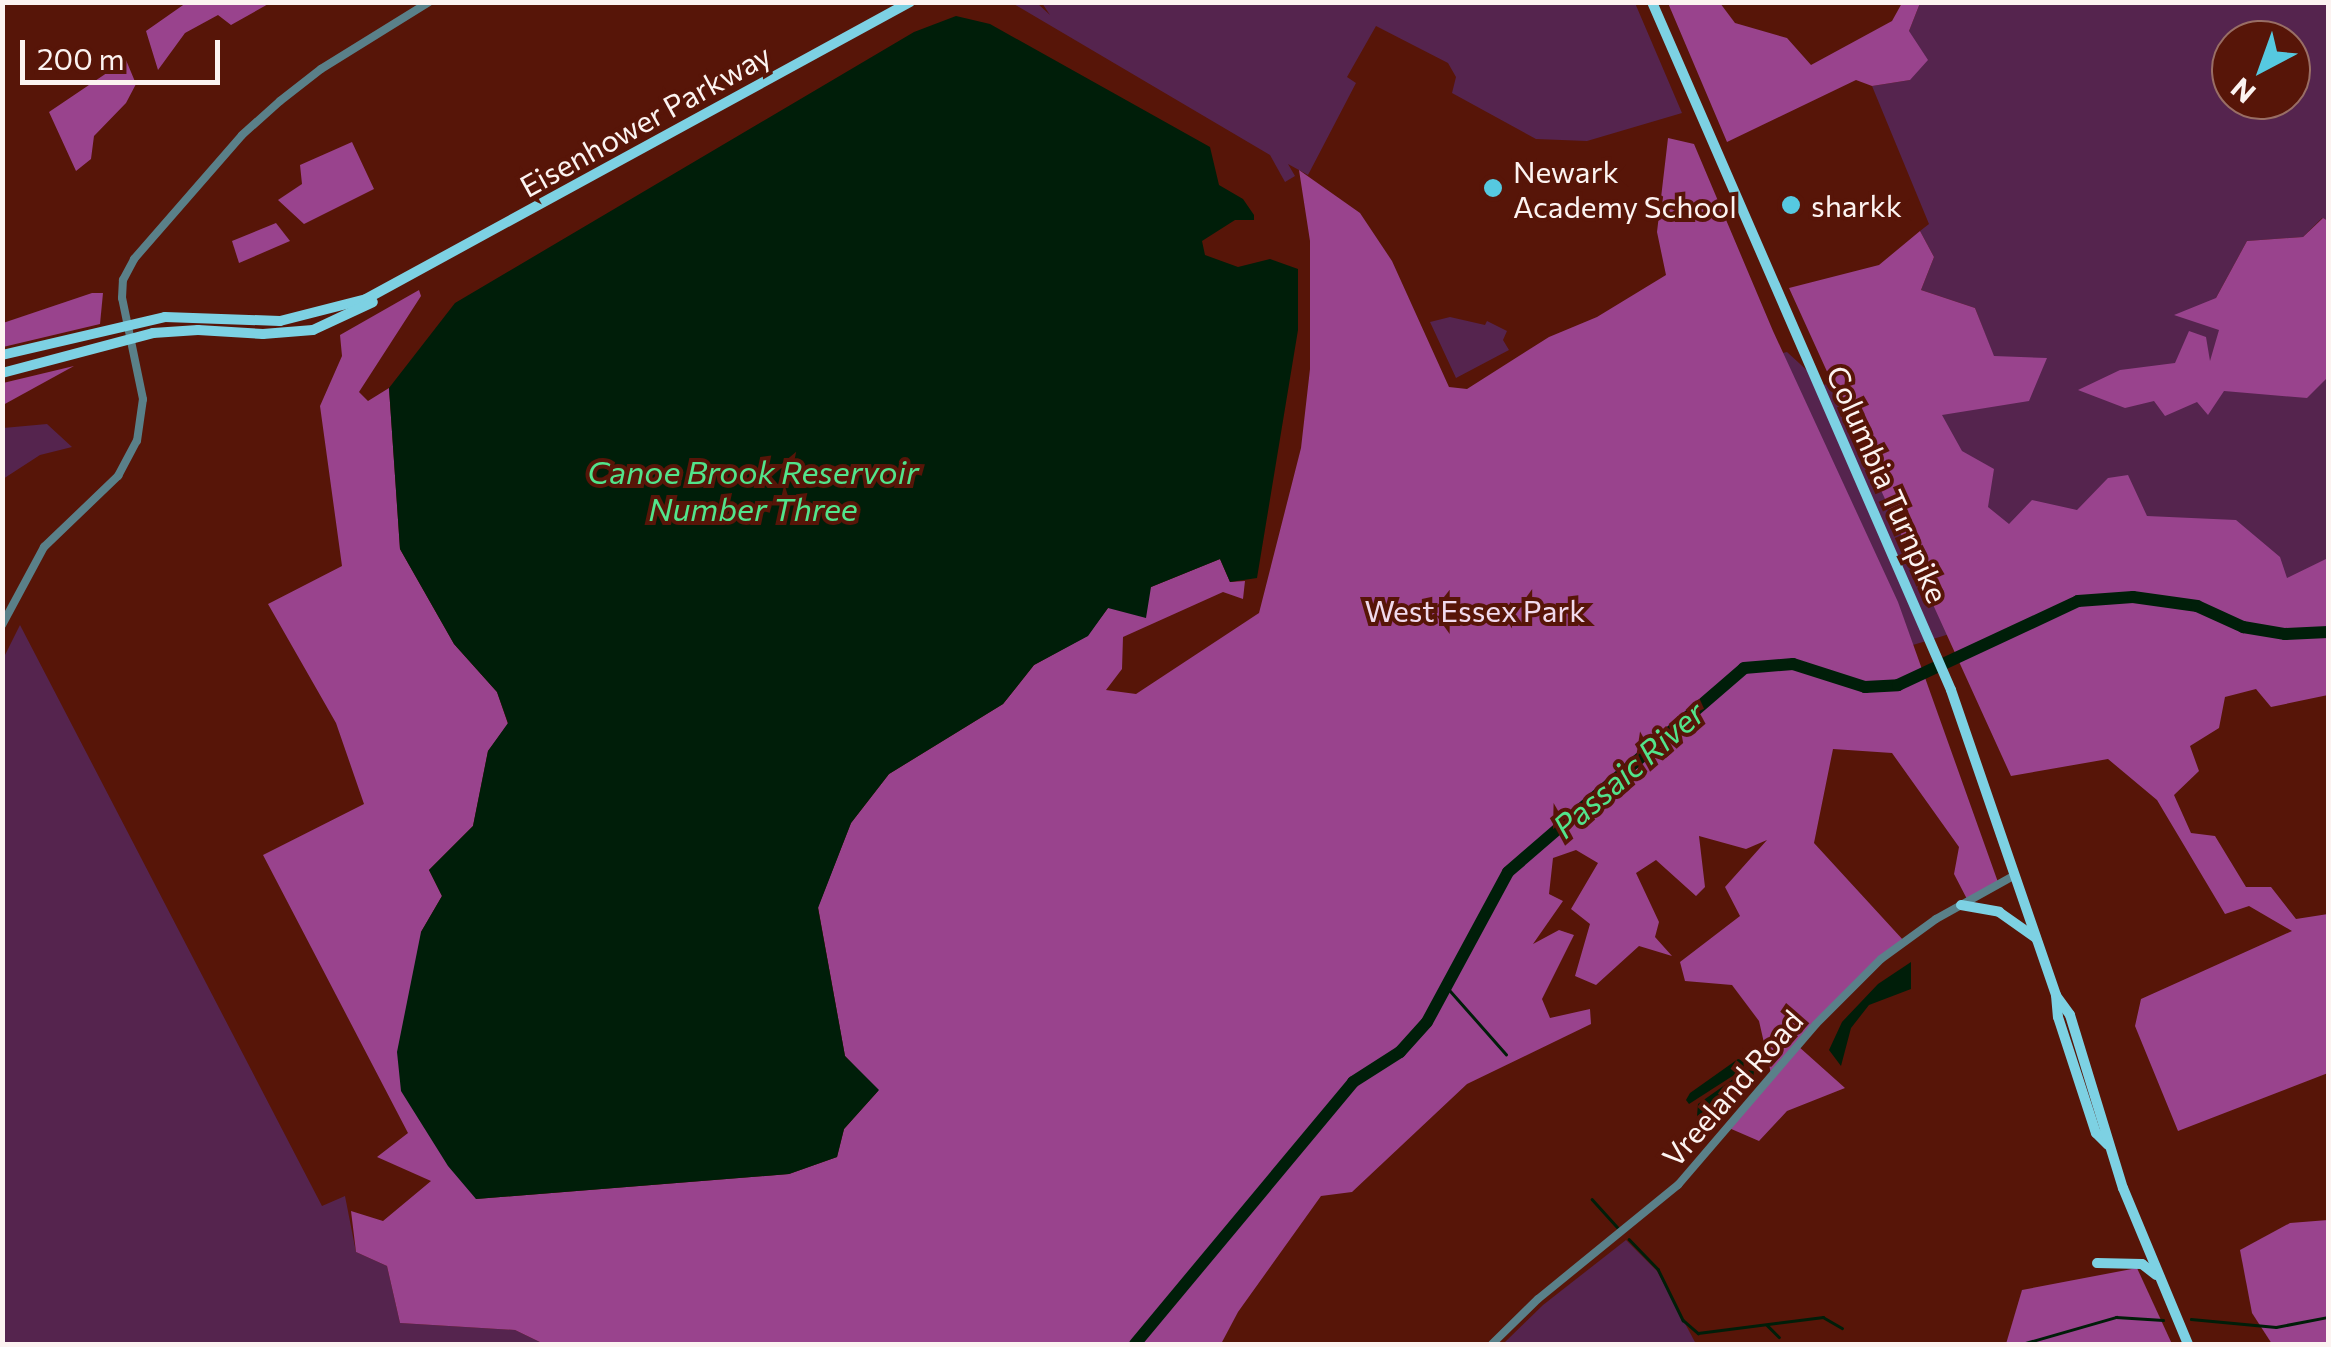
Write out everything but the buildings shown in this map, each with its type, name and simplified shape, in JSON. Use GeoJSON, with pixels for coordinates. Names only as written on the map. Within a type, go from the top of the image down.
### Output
{"type":"FeatureCollection","features":[{"type":"Feature","properties":{"kind":"main road","name":"Eisenhower Parkway"},"geometry":{"type":"LineString","coordinates":[[2,373],[183,316],[266,321],[306,318],[403,282],[910,2]]}},
{"type":"Feature","properties":{"kind":"main road","name":"Columbia Turnpike"},"geometry":{"type":"LineString","coordinates":[[1652,2],[1951,690],[2056,995],[2059,1019],[2096,1133],[2108,1144],[2188,1344]]}},
{"type":"Feature","properties":{"kind":"main road","name":"Eisenhower Parkway"},"geometry":{"type":"LineString","coordinates":[[2,355],[127,331]]}},
{"type":"Feature","properties":{"kind":"main road"},"geometry":{"type":"LineString","coordinates":[[1961,905],[1999,912],[2037,940]]}},
{"type":"Feature","properties":{"kind":"main road"},"geometry":{"type":"LineString","coordinates":[[2097,1263],[2142,1264],[2161,1280]]}},
{"type":"Feature","properties":{"kind":"street"},"geometry":{"type":"LineString","coordinates":[[2,625],[44,547],[118,476],[134,450],[142,426],[142,399],[122,298],[129,268],[242,135],[321,68],[429,2]]}},
{"type":"Feature","properties":{"kind":"street","name":"Vreeland Road"},"geometry":{"type":"LineString","coordinates":[[1492,1344],[1551,1288],[1678,1185],[1860,978],[1915,934],[2016,875]]}},
{"type":"Feature","properties":{"kind":"green space"},"geometry":{"type":"Polygon","coordinates":[[[186,3],[270,3],[231,25],[218,15],[185,33],[158,70],[146,31],[186,3]]]}},
{"type":"Feature","properties":{"kind":"green space"},"geometry":{"type":"Polygon","coordinates":[[[1012,3],[1037,3],[1050,15],[1042,3],[1635,3],[1682,113],[1587,141],[1536,139],[1452,93],[1456,77],[1448,63],[1376,26],[1347,77],[1356,83],[1308,175],[1288,164],[1295,176],[1285,182],[1270,155],[1012,3]]]}},
{"type":"Feature","properties":{"kind":"green space"},"geometry":{"type":"Polygon","coordinates":[[[1668,3],[1720,3],[1735,23],[1787,38],[1811,65],[1892,21],[1902,3],[1920,3],[1909,31],[1928,60],[1910,80],[1872,86],[1856,80],[1727,142],[1668,3]]]}},
{"type":"Feature","properties":{"kind":"green space","name":"West Essex Park"},"geometry":{"type":"Polygon","coordinates":[[[1920,3],[2328,3],[2328,221],[2322,218],[2303,237],[2247,241],[2216,298],[2328,281],[2328,596],[1963,630],[1866,659],[1285,640],[1324,459],[1787,352],[1823,385],[1991,350],[1975,308],[1921,290],[1934,257],[1920,231],[1929,224],[1872,86],[1910,80],[1909,31],[1920,3]]]}},
{"type":"Feature","properties":{"kind":"green space"},"geometry":{"type":"Polygon","coordinates":[[[126,60],[136,84],[126,103],[94,136],[91,159],[76,171],[49,112],[126,60]]]}},
{"type":"Feature","properties":{"kind":"green space","name":"West Essex Park"},"geometry":{"type":"Polygon","coordinates":[[[1668,138],[1694,144],[1773,331],[1898,602],[1999,885],[1968,901],[1954,874],[1959,847],[1892,753],[1833,749],[1814,843],[1904,941],[1798,1046],[1845,1088],[1787,1111],[1759,1141],[1729,1128],[1772,1078],[1759,1021],[1732,985],[1685,981],[1680,962],[1740,916],[1725,887],[1767,840],[1746,849],[1699,836],[1705,887],[1696,896],[1656,860],[1636,873],[1659,922],[1655,937],[1672,956],[1639,946],[1596,985],[1575,976],[1590,924],[1571,909],[1598,863],[1576,850],[1553,858],[1549,894],[1563,901],[1533,944],[1559,930],[1574,935],[1542,999],[1550,1018],[1590,1009],[1591,1024],[1467,1084],[1352,1192],[1321,1196],[1238,1312],[1221,1344],[544,1344],[515,1330],[400,1323],[387,1266],[356,1252],[351,1211],[383,1221],[431,1181],[377,1157],[408,1133],[263,855],[364,804],[336,723],[268,604],[342,566],[320,406],[342,356],[340,335],[419,290],[421,296],[359,392],[368,401],[389,388],[400,549],[454,644],[497,692],[508,724],[488,751],[473,826],[429,870],[442,896],[421,932],[476,1199],[789,1174],[837,1157],[844,1129],[878,1091],[845,1056],[818,907],[851,823],[889,774],[1003,704],[1034,665],[1087,636],[1108,608],[1151,587],[1220,559],[1230,582],[1245,581],[1243,599],[1223,592],[1123,637],[1122,669],[1106,690],[1136,694],[1259,613],[1301,448],[1310,369],[1310,241],[1299,170],[1360,213],[1392,261],[1449,387],[1467,389],[1549,337],[1597,317],[1666,275],[1657,232],[1668,138]]]}},
{"type":"Feature","properties":{"kind":"green space"},"geometry":{"type":"Polygon","coordinates":[[[352,142],[374,189],[304,224],[278,200],[302,184],[300,165],[352,142]]]}},
{"type":"Feature","properties":{"kind":"green space"},"geometry":{"type":"Polygon","coordinates":[[[2323,218],[2328,221],[2328,377],[2307,398],[2224,391],[2208,415],[2197,402],[2165,416],[2154,401],[2125,408],[2078,390],[2120,370],[2175,363],[2189,331],[2206,337],[2210,361],[2219,330],[2174,315],[2216,298],[2247,241],[2303,237],[2323,218]]]}},
{"type":"Feature","properties":{"kind":"green space"},"geometry":{"type":"Polygon","coordinates":[[[276,223],[290,241],[239,263],[232,241],[276,223]]]}},
{"type":"Feature","properties":{"kind":"green space"},"geometry":{"type":"Polygon","coordinates":[[[1920,231],[1934,257],[1921,290],[1975,308],[1994,356],[2047,358],[2029,401],[1942,415],[1962,451],[1994,469],[1988,507],[2009,524],[2032,500],[2077,510],[2108,478],[2128,475],[2147,516],[2236,520],[2280,557],[2287,578],[2328,558],[2328,695],[2271,707],[2256,689],[2225,697],[2219,728],[2190,746],[2199,771],[2174,795],[2191,833],[2215,836],[2246,887],[2271,887],[2296,919],[2328,914],[2328,1073],[2178,1131],[2135,1026],[2141,999],[2292,931],[2249,906],[2225,914],[2157,800],[2108,759],[2011,776],[1789,288],[1879,265],[1920,231]]]}},
{"type":"Feature","properties":{"kind":"green space"},"geometry":{"type":"Polygon","coordinates":[[[92,293],[103,293],[100,324],[3,347],[3,323],[92,293]]]}},
{"type":"Feature","properties":{"kind":"green space"},"geometry":{"type":"Polygon","coordinates":[[[1450,317],[1485,325],[1487,321],[1507,331],[1503,340],[1509,350],[1456,378],[1430,322],[1450,317]]]}},
{"type":"Feature","properties":{"kind":"green space"},"geometry":{"type":"Polygon","coordinates":[[[74,366],[3,405],[3,383],[74,366]]]}},
{"type":"Feature","properties":{"kind":"green space"},"geometry":{"type":"Polygon","coordinates":[[[47,424],[72,447],[40,455],[3,479],[3,428],[47,424]]]}},
{"type":"Feature","properties":{"kind":"green space"},"geometry":{"type":"Polygon","coordinates":[[[20,625],[322,1206],[345,1196],[356,1252],[387,1266],[400,1323],[515,1330],[544,1344],[3,1344],[2,661],[20,625]]]}},
{"type":"Feature","properties":{"kind":"green space"},"geometry":{"type":"Polygon","coordinates":[[[2328,1220],[2328,1344],[2272,1344],[2252,1313],[2240,1250],[2290,1223],[2328,1220]]]}},
{"type":"Feature","properties":{"kind":"green space"},"geometry":{"type":"Polygon","coordinates":[[[1626,1240],[1657,1271],[1696,1344],[1503,1344],[1543,1305],[1626,1240]]]}},
{"type":"Feature","properties":{"kind":"green space"},"geometry":{"type":"Polygon","coordinates":[[[2137,1268],[2172,1344],[2006,1344],[2022,1290],[2137,1268]]]}},
{"type":"Feature","properties":{"kind":"water","name":"Canoe Brook Reservoir Number Three"},"geometry":{"type":"Polygon","coordinates":[[[956,16],[990,24],[1210,147],[1219,185],[1243,199],[1254,220],[1235,220],[1202,241],[1205,255],[1238,267],[1270,259],[1298,269],[1298,330],[1257,578],[1230,582],[1220,559],[1151,587],[1146,618],[1108,608],[1088,636],[1034,665],[1003,704],[889,774],[851,823],[818,908],[845,1056],[879,1090],[844,1129],[837,1157],[789,1174],[476,1199],[448,1166],[401,1091],[397,1052],[421,932],[442,896],[429,870],[473,826],[488,751],[508,723],[497,692],[454,644],[400,549],[389,388],[455,303],[914,32],[956,16]]]}},
{"type":"Feature","properties":{"kind":"water"},"geometry":{"type":"Polygon","coordinates":[[[1911,962],[1911,989],[1869,1005],[1851,1028],[1841,1066],[1829,1050],[1842,1022],[1878,984],[1911,962]]]}},
{"type":"Feature","properties":{"kind":"water"},"geometry":{"type":"Polygon","coordinates":[[[1738,1059],[1746,1061],[1745,1068],[1689,1104],[1686,1100],[1690,1093],[1738,1059]]]}},
{"type":"Feature","properties":{"kind":"water"},"geometry":{"type":"Polygon","coordinates":[[[1746,1070],[1754,1071],[1753,1079],[1697,1116],[1698,1104],[1746,1070]]]}},
{"type":"Feature","properties":{"kind":"waterway","name":"Passaic River"},"geometry":{"type":"LineString","coordinates":[[1135,1344],[1353,1082],[1400,1052],[1427,1022],[1508,872],[1744,668],[1793,664],[1865,687],[1898,685],[2078,601],[2133,597],[2197,606],[2243,627],[2285,634],[2328,632]]}},
{"type":"Feature","properties":{"kind":"waterway"},"geometry":{"type":"LineString","coordinates":[[1446,986],[1506,1054]]}},
{"type":"Feature","properties":{"kind":"waterway"},"geometry":{"type":"LineString","coordinates":[[1592,1199],[1617,1227]]}},
{"type":"Feature","properties":{"kind":"waterway"},"geometry":{"type":"LineString","coordinates":[[1629,1239],[1658,1269],[1683,1320],[1698,1333],[1823,1317],[1842,1328]]}},
{"type":"Feature","properties":{"kind":"waterway"},"geometry":{"type":"LineString","coordinates":[[2022,1344],[2116,1317],[2163,1320]]}},
{"type":"Feature","properties":{"kind":"waterway"},"geometry":{"type":"LineString","coordinates":[[2191,1319],[2276,1327],[2328,1317]]}},
{"type":"Feature","properties":{"kind":"waterway"},"geometry":{"type":"LineString","coordinates":[[1767,1325],[1779,1337]]}},
{"type":"Feature","properties":{"kind":"place","name":"Newark Academy School"},"geometry":{"type":"Point","coordinates":[1493,188]}},
{"type":"Feature","properties":{"kind":"place","name":"sharkk"},"geometry":{"type":"Point","coordinates":[1791,205]}}]}
